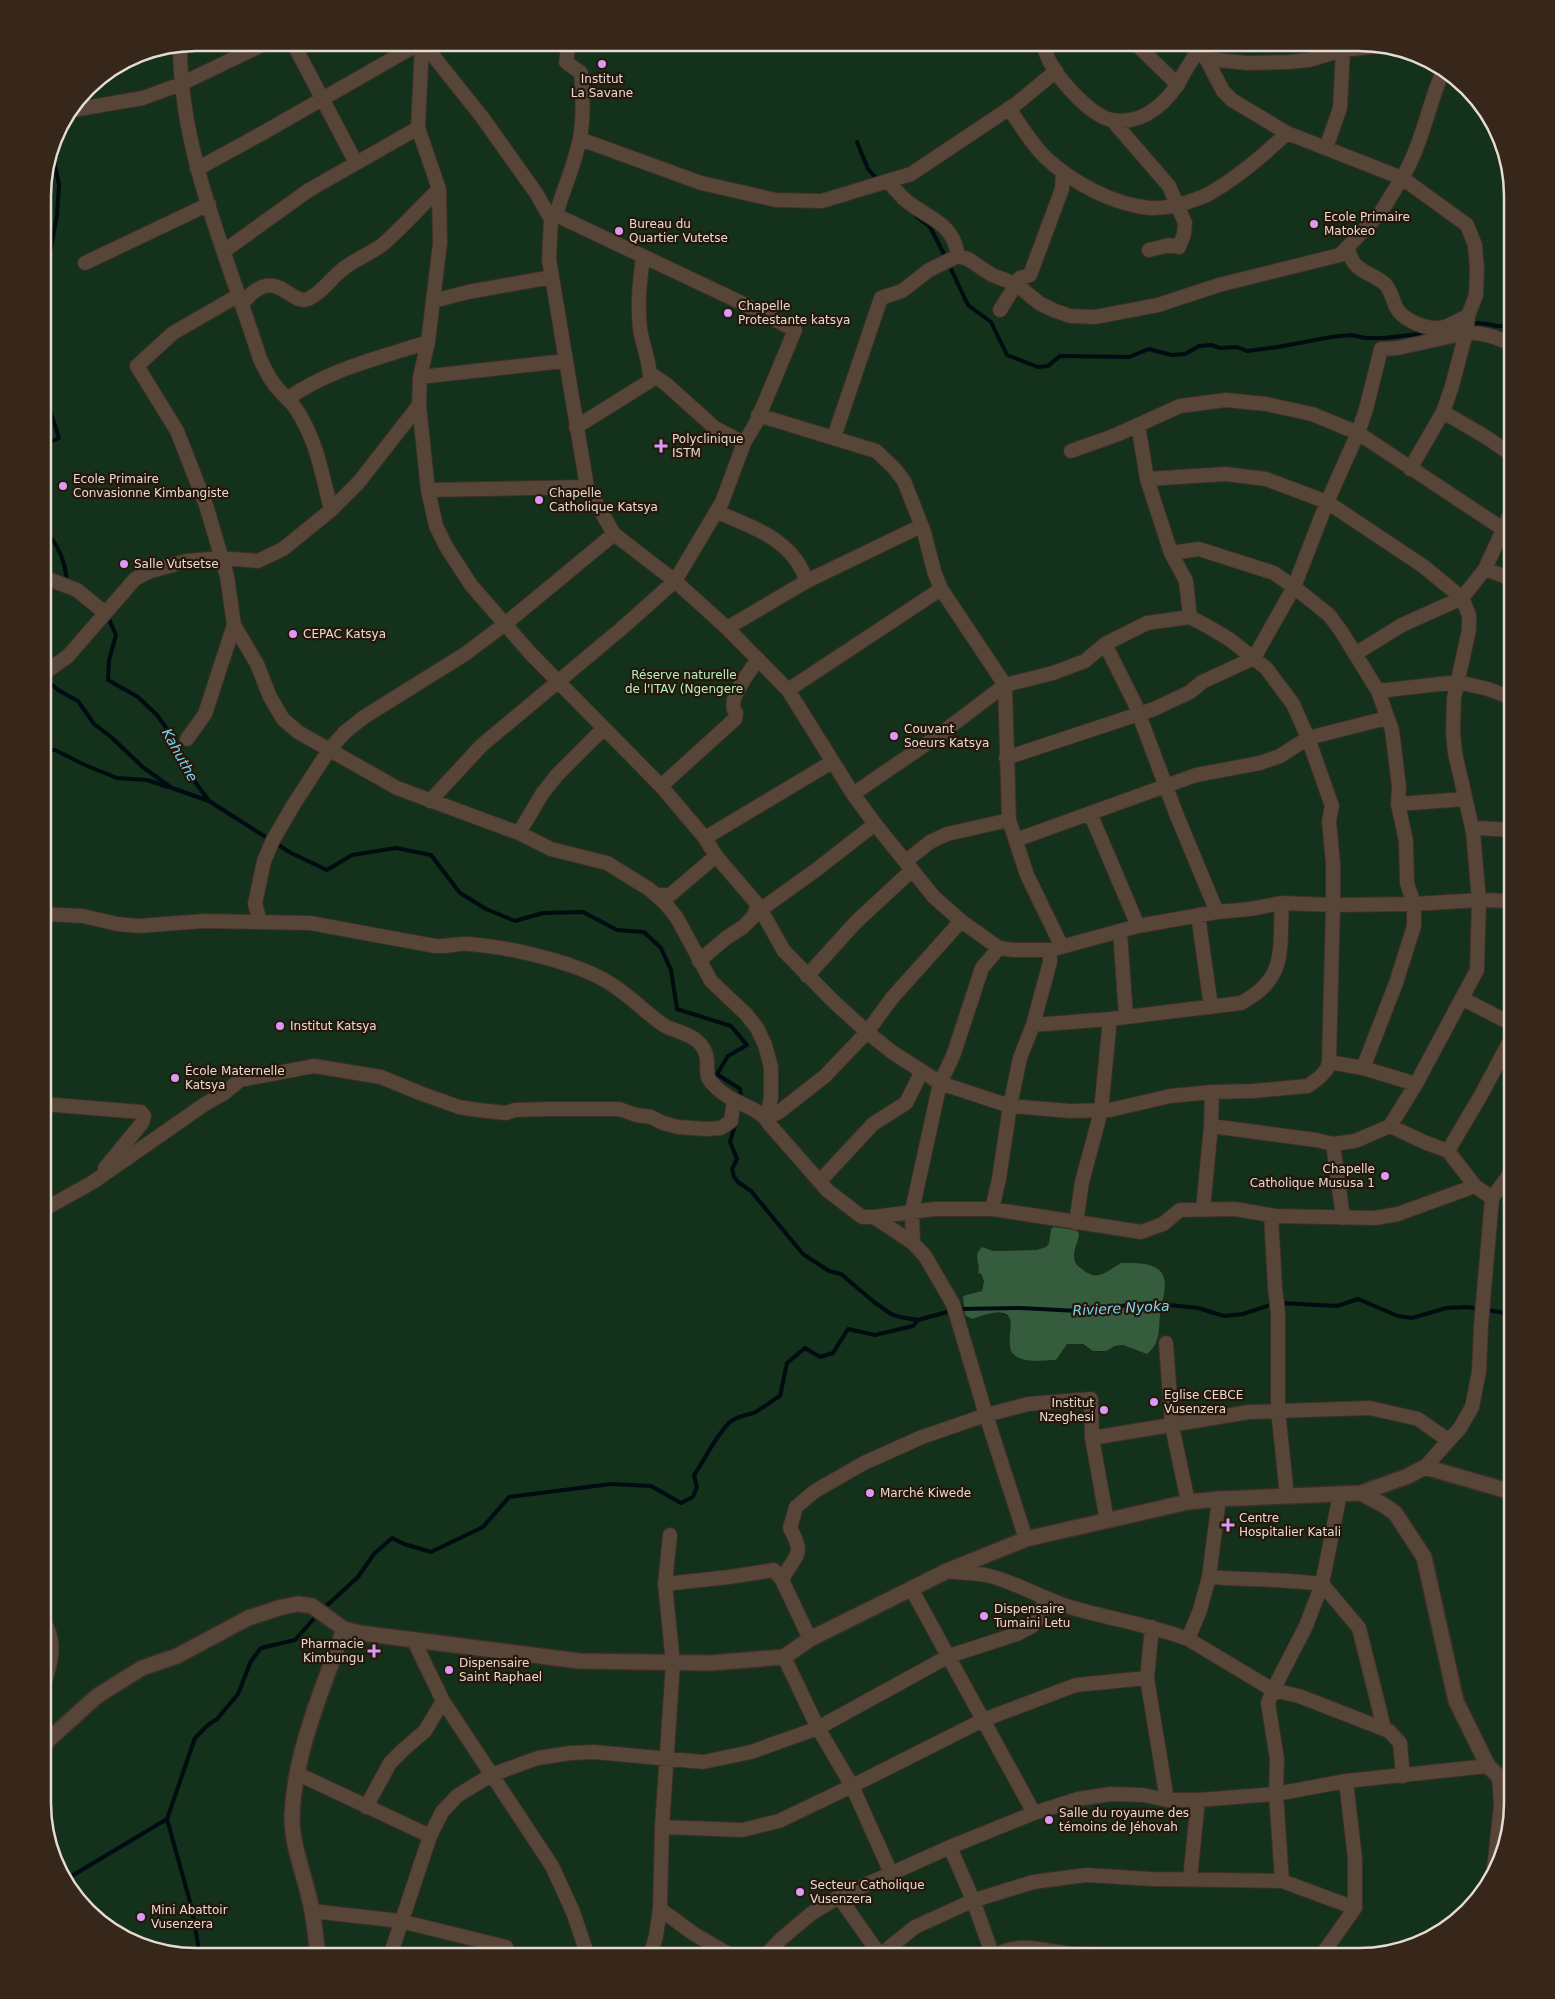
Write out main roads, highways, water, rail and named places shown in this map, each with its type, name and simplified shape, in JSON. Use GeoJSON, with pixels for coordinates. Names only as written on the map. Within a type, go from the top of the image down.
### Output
{"type":"FeatureCollection","features":[{"type":"Feature","properties":{"kind":"waterway"},"geometry":{"type":"LineString","coordinates":[[857,142],[868,169],[878,180]]}},
{"type":"Feature","properties":{"kind":"waterway","name":"Kahuthe"},"geometry":{"type":"LineString","coordinates":[[52,242],[57,215],[59,185],[55,165]]}},
{"type":"Feature","properties":{"kind":"waterway"},"geometry":{"type":"LineString","coordinates":[[916,216],[930,227],[946,258]]}},
{"type":"Feature","properties":{"kind":"waterway"},"geometry":{"type":"LineString","coordinates":[[949,265],[968,305],[991,322],[1007,355],[1038,367],[1048,366],[1060,356],[1129,357],[1149,349],[1171,355],[1185,354],[1199,346],[1211,345],[1220,348],[1237,347],[1247,351],[1351,335],[1365,338],[1384,338],[1428,333]]}},
{"type":"Feature","properties":{"kind":"waterway"},"geometry":{"type":"LineString","coordinates":[[1469,324],[1481,323],[1504,326]]}},
{"type":"Feature","properties":{"kind":"waterway","name":"Kahuthe"},"geometry":{"type":"LineString","coordinates":[[52,416],[59,438],[52,441]]}},
{"type":"Feature","properties":{"kind":"waterway","name":"Kahuthe"},"geometry":{"type":"LineString","coordinates":[[52,539],[61,554],[67,584]]}},
{"type":"Feature","properties":{"kind":"waterway","name":"Kahuthe"},"geometry":{"type":"LineString","coordinates":[[108,617],[116,635],[109,660],[108,680],[138,697],[157,715],[176,742],[182,764],[209,801]]}},
{"type":"Feature","properties":{"kind":"waterway"},"geometry":{"type":"LineString","coordinates":[[52,685],[78,701],[94,724],[110,736],[144,768],[172,788],[209,801],[291,853],[327,870],[352,855],[396,848],[431,855],[460,893],[486,909],[515,921],[543,913],[583,912],[617,930],[644,932],[661,948],[671,970],[677,1009],[731,1026],[747,1045],[728,1056],[717,1074],[740,1089],[742,1101]]}},
{"type":"Feature","properties":{"kind":"waterway"},"geometry":{"type":"LineString","coordinates":[[52,750],[117,778],[147,780],[168,787]]}},
{"type":"Feature","properties":{"kind":"waterway"},"geometry":{"type":"LineString","coordinates":[[736,1122],[730,1142],[737,1159],[732,1169],[734,1177],[738,1182],[751,1191],[803,1254],[829,1271],[841,1274],[891,1314],[918,1320],[958,1309],[1020,1308],[1099,1312],[1120,1306],[1151,1303],[1198,1308],[1224,1316],[1243,1314],[1273,1304]]}},
{"type":"Feature","properties":{"kind":"waterway","name":"Riviere Nyoka"},"geometry":{"type":"LineString","coordinates":[[1280,1303],[1337,1306],[1358,1299],[1398,1316],[1412,1318],[1446,1308],[1467,1307],[1504,1313]]}},
{"type":"Feature","properties":{"kind":"waterway"},"geometry":{"type":"LineString","coordinates":[[323,1609],[358,1577],[374,1554],[392,1538],[404,1544],[431,1552],[483,1527],[509,1497],[611,1484],[651,1486],[681,1503],[693,1497],[697,1487],[694,1475],[724,1429],[734,1419],[753,1413],[780,1396],[787,1363],[805,1348],[820,1357],[833,1353],[848,1329],[875,1335],[913,1326],[918,1320]]}},
{"type":"Feature","properties":{"kind":"waterway"},"geometry":{"type":"LineString","coordinates":[[199,1948],[192,1909],[167,1819],[195,1738],[217,1719],[238,1694],[251,1661],[261,1648],[295,1640],[318,1614]]}},
{"type":"Feature","properties":{"kind":"waterway"},"geometry":{"type":"LineString","coordinates":[[72,1876],[167,1819]]}},
{"type":"Feature","properties":{"kind":"place","name":"Institut La Savane"},"geometry":{"type":"Point","coordinates":[602,64]}},
{"type":"Feature","properties":{"kind":"place","name":"Ecole Primaire Matokeo"},"geometry":{"type":"Point","coordinates":[1314,224]}},
{"type":"Feature","properties":{"kind":"place","name":"Bureau du Quartier Vutetse"},"geometry":{"type":"Point","coordinates":[619,231]}},
{"type":"Feature","properties":{"kind":"place","name":"Chapelle Protestante katsya"},"geometry":{"type":"Point","coordinates":[728,313]}},
{"type":"Feature","properties":{"kind":"place","name":"Polyclinique ISTM"},"geometry":{"type":"Point","coordinates":[661,446]}},
{"type":"Feature","properties":{"kind":"place","name":"Ecole Primaire Convasionne Kimbangiste"},"geometry":{"type":"Point","coordinates":[63,486]}},
{"type":"Feature","properties":{"kind":"place","name":"Chapelle Catholique Katsya"},"geometry":{"type":"Point","coordinates":[539,500]}},
{"type":"Feature","properties":{"kind":"place","name":"Salle Vutsetse"},"geometry":{"type":"Point","coordinates":[124,564]}},
{"type":"Feature","properties":{"kind":"place","name":"CEPAC Katsya"},"geometry":{"type":"Point","coordinates":[293,634]}},
{"type":"Feature","properties":{"kind":"place","name":"Couvant Soeurs Katsya"},"geometry":{"type":"Point","coordinates":[894,736]}},
{"type":"Feature","properties":{"kind":"place","name":"Institut Katsya"},"geometry":{"type":"Point","coordinates":[280,1026]}},
{"type":"Feature","properties":{"kind":"place","name":"École Maternelle Katsya"},"geometry":{"type":"Point","coordinates":[175,1078]}},
{"type":"Feature","properties":{"kind":"place","name":"Chapelle Catholique Mususa 1"},"geometry":{"type":"Point","coordinates":[1385,1176]}},
{"type":"Feature","properties":{"kind":"place","name":"Eglise CEBCE Vusenzera"},"geometry":{"type":"Point","coordinates":[1154,1402]}},
{"type":"Feature","properties":{"kind":"place","name":"Institut Nzeghesi"},"geometry":{"type":"Point","coordinates":[1104,1410]}},
{"type":"Feature","properties":{"kind":"place","name":"Marché Kiwede"},"geometry":{"type":"Point","coordinates":[870,1493]}},
{"type":"Feature","properties":{"kind":"place","name":"Centre Hospitalier Katali"},"geometry":{"type":"Point","coordinates":[1228,1525]}},
{"type":"Feature","properties":{"kind":"place","name":"Dispensaire Tumaini Letu"},"geometry":{"type":"Point","coordinates":[984,1616]}},
{"type":"Feature","properties":{"kind":"place","name":"Pharmacie Kimbungu"},"geometry":{"type":"Point","coordinates":[374,1651]}},
{"type":"Feature","properties":{"kind":"place","name":"Dispensaire Saint Raphael"},"geometry":{"type":"Point","coordinates":[449,1670]}},
{"type":"Feature","properties":{"kind":"place","name":"Salle du royaume des témoins de Jéhovah"},"geometry":{"type":"Point","coordinates":[1049,1820]}},
{"type":"Feature","properties":{"kind":"place","name":"Secteur Catholique Vusenzera"},"geometry":{"type":"Point","coordinates":[800,1892]}},
{"type":"Feature","properties":{"kind":"place","name":"Mini Abattoir Vusenzera"},"geometry":{"type":"Point","coordinates":[141,1917]}},
{"type":"Feature","properties":{"kind":"park label","name":"Réserve naturelle de l'ITAV (Ngengere"},"geometry":{"type":"Point","coordinates":[684,682]}}]}
